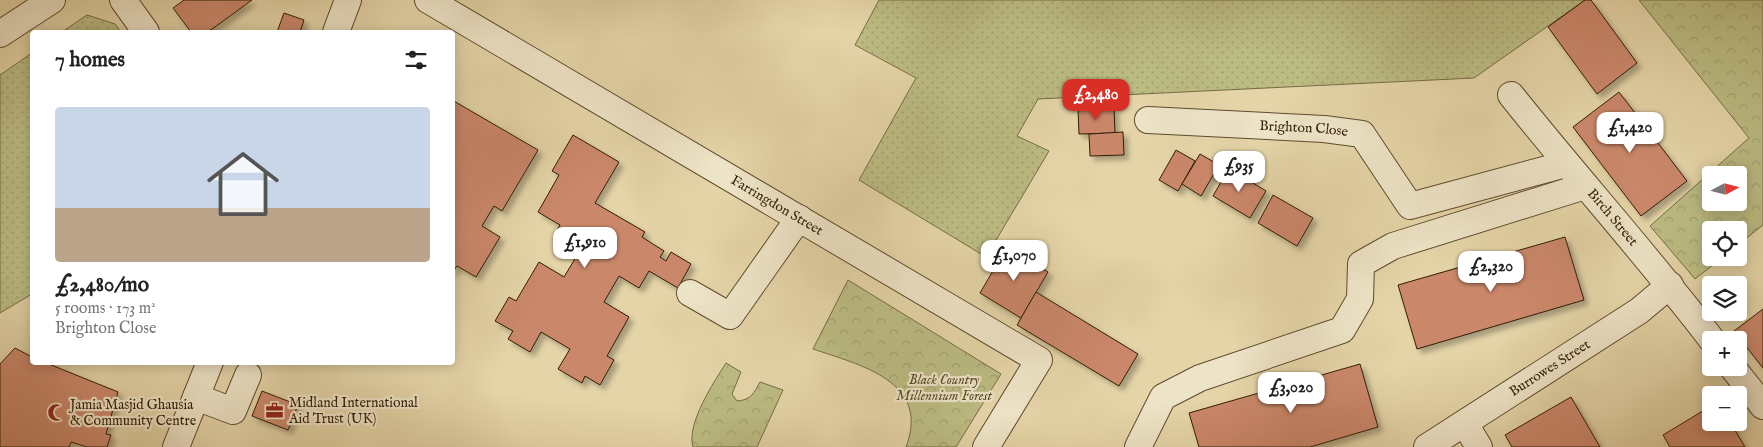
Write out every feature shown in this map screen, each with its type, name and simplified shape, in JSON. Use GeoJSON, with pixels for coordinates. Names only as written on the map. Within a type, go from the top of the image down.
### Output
{"type":"FeatureCollection","features":[{"type":"Feature","properties":{"kind":"street"},"geometry":{"type":"LineString","coordinates":[[0,34],[52,0]]}},
{"type":"Feature","properties":{"kind":"street"},"geometry":{"type":"LineString","coordinates":[[123,0],[145,30]]}},
{"type":"Feature","properties":{"kind":"street"},"geometry":{"type":"LineString","coordinates":[[337,30],[348,0]]}},
{"type":"Feature","properties":{"kind":"street","name":"Farringdon Street"},"geometry":{"type":"LineString","coordinates":[[428,0],[1039,360],[986,447]]}},
{"type":"Feature","properties":{"kind":"street","name":"Birch Street"},"geometry":{"type":"LineString","coordinates":[[1511,95],[1566,164],[1670,284],[1705,331]]}},
{"type":"Feature","properties":{"kind":"street","name":"Brighton Close"},"geometry":{"type":"LineString","coordinates":[[1148,120],[1324,129],[1362,134],[1410,206],[1566,164]]}},
{"type":"Feature","properties":{"kind":"street"},"geometry":{"type":"LineString","coordinates":[[1138,447],[1163,398],[1200,378],[1342,330],[1360,299],[1361,264],[1393,246],[1585,186]]}},
{"type":"Feature","properties":{"kind":"street"},"geometry":{"type":"LineString","coordinates":[[690,293],[730,316],[799,218]]}},
{"type":"Feature","properties":{"kind":"street","name":"Burrowes Street"},"geometry":{"type":"LineString","coordinates":[[1427,447],[1639,311],[1670,284]]}},
{"type":"Feature","properties":{"kind":"street"},"geometry":{"type":"LineString","coordinates":[[183,445],[196,397],[209,365]]}},
{"type":"Feature","properties":{"kind":"street"},"geometry":{"type":"LineString","coordinates":[[196,397],[233,411],[248,375]]}},
{"type":"Feature","properties":{"kind":"street"},"geometry":{"type":"LineString","coordinates":[[1739,376],[1763,406]]}},
{"type":"Feature","properties":{"kind":"street"},"geometry":{"type":"LineString","coordinates":[[1465,424],[1479,447]]}},
{"type":"Feature","properties":{"kind":"green space"},"geometry":{"type":"Polygon","coordinates":[[[879,0],[1585,0],[1474,78],[1038,99],[1017,136],[1049,151],[986,257],[859,180],[916,78],[855,45],[879,0]]]}},
{"type":"Feature","properties":{"kind":"green space"},"geometry":{"type":"Polygon","coordinates":[[[1639,0],[1763,0],[1763,225],[1747,238],[1747,221],[1702,221],[1702,266],[1712,266],[1695,279],[1650,226],[1702,180],[1702,211],[1748,211],[1748,166],[1718,166],[1749,138],[1639,0]]]}},
{"type":"Feature","properties":{"kind":"green space"},"geometry":{"type":"Polygon","coordinates":[[[87,15],[115,24],[120,30],[65,30],[87,15]]]}},
{"type":"Feature","properties":{"kind":"green space"},"geometry":{"type":"Polygon","coordinates":[[[30,54],[30,295],[0,313],[0,75],[30,54]]]}},
{"type":"Feature","properties":{"kind":"green space","name":"Black Country Millennium Forest"},"geometry":{"type":"Polygon","coordinates":[[[848,280],[1001,374],[956,447],[906,447],[911,424],[909,406],[900,391],[886,379],[870,370],[813,349],[848,280]]]}},
{"type":"Feature","properties":{"kind":"green space"},"geometry":{"type":"Polygon","coordinates":[[[726,363],[741,372],[732,394],[737,401],[754,393],[760,382],[783,390],[757,447],[693,447],[692,438],[697,415],[708,392],[726,363]]]}},
{"type":"Feature","properties":{"kind":"building"},"geometry":{"type":"Polygon","coordinates":[[[184,0],[252,0],[211,30],[190,30],[173,8],[184,0]]]}},
{"type":"Feature","properties":{"kind":"building"},"geometry":{"type":"Polygon","coordinates":[[[1585,0],[1591,0],[1637,63],[1597,94],[1548,27],[1585,0]]]}},
{"type":"Feature","properties":{"kind":"building"},"geometry":{"type":"Polygon","coordinates":[[[284,13],[304,20],[301,30],[278,30],[284,13]]]}},
{"type":"Feature","properties":{"kind":"building"},"geometry":{"type":"Polygon","coordinates":[[[1619,92],[1687,181],[1641,216],[1573,127],[1619,92]]]}},
{"type":"Feature","properties":{"kind":"building"},"geometry":{"type":"Polygon","coordinates":[[[455,102],[538,150],[502,211],[494,206],[482,226],[500,237],[476,277],[457,266],[455,269],[455,102]]]}},
{"type":"Feature","properties":{"kind":"building"},"geometry":{"type":"Polygon","coordinates":[[[1114,108],[1115,133],[1079,134],[1078,109],[1114,108]]]}},
{"type":"Feature","properties":{"kind":"building"},"geometry":{"type":"Polygon","coordinates":[[[1123,132],[1124,155],[1090,156],[1089,134],[1123,132]]]}},
{"type":"Feature","properties":{"kind":"building"},"geometry":{"type":"Polygon","coordinates":[[[573,135],[619,162],[595,203],[645,232],[642,237],[664,251],[660,257],[666,261],[671,252],[691,264],[678,288],[649,271],[639,288],[619,276],[604,302],[629,317],[607,356],[614,360],[600,385],[585,376],[582,383],[558,369],[570,349],[541,332],[530,352],[508,339],[513,331],[495,321],[509,297],[516,301],[539,262],[564,277],[582,247],[556,232],[560,225],[538,212],[559,175],[552,171],[573,135]]]}},
{"type":"Feature","properties":{"kind":"building"},"geometry":{"type":"Polygon","coordinates":[[[1176,150],[1195,161],[1178,191],[1159,180],[1176,150]]]}},
{"type":"Feature","properties":{"kind":"building"},"geometry":{"type":"Polygon","coordinates":[[[1200,154],[1219,165],[1201,196],[1182,184],[1200,154]]]}},
{"type":"Feature","properties":{"kind":"building"},"geometry":{"type":"Polygon","coordinates":[[[1229,168],[1266,191],[1250,218],[1213,196],[1229,168]]]}},
{"type":"Feature","properties":{"kind":"building"},"geometry":{"type":"Polygon","coordinates":[[[1273,195],[1313,218],[1297,246],[1258,223],[1273,195]]]}},
{"type":"Feature","properties":{"kind":"building"},"geometry":{"type":"Polygon","coordinates":[[[1565,237],[1584,300],[1417,349],[1398,285],[1565,237]]]}},
{"type":"Feature","properties":{"kind":"building"},"geometry":{"type":"Polygon","coordinates":[[[1007,247],[1048,272],[1021,318],[980,293],[1007,247]]]}},
{"type":"Feature","properties":{"kind":"building"},"geometry":{"type":"Polygon","coordinates":[[[1036,292],[1138,354],[1119,386],[1017,325],[1036,292]]]}},
{"type":"Feature","properties":{"kind":"building"},"geometry":{"type":"Polygon","coordinates":[[[1763,309],[1763,368],[1747,348],[1747,331],[1734,331],[1763,309]]]}},
{"type":"Feature","properties":{"kind":"building","name":"Jamia Masjid Ghausia & Community Centre"},"geometry":{"type":"Polygon","coordinates":[[[15,348],[30,356],[30,365],[51,365],[118,392],[106,434],[111,435],[107,447],[87,447],[71,442],[69,447],[0,447],[0,364],[15,348]]]}},
{"type":"Feature","properties":{"kind":"building"},"geometry":{"type":"Polygon","coordinates":[[[1360,364],[1378,427],[1310,447],[1199,447],[1189,413],[1360,364]]]}},
{"type":"Feature","properties":{"kind":"building","name":"Midland International Aid Trust (UK)"},"geometry":{"type":"Polygon","coordinates":[[[262,391],[298,405],[288,430],[252,416],[262,391]]]}},
{"type":"Feature","properties":{"kind":"building"},"geometry":{"type":"Polygon","coordinates":[[[1571,397],[1600,447],[1512,447],[1505,435],[1571,397]]]}},
{"type":"Feature","properties":{"kind":"building"},"geometry":{"type":"Polygon","coordinates":[[[1702,411],[1702,431],[1735,431],[1745,447],[1670,447],[1663,435],[1702,411]]]}},
{"type":"Feature","properties":{"kind":"place","name":"Midland International Aid Trust (UK)"},"geometry":{"type":"Point","coordinates":[275,411]}},
{"type":"Feature","properties":{"kind":"place","name":"Jamia Masjid Ghausia & Community Centre"},"geometry":{"type":"Point","coordinates":[56,413]}}]}
